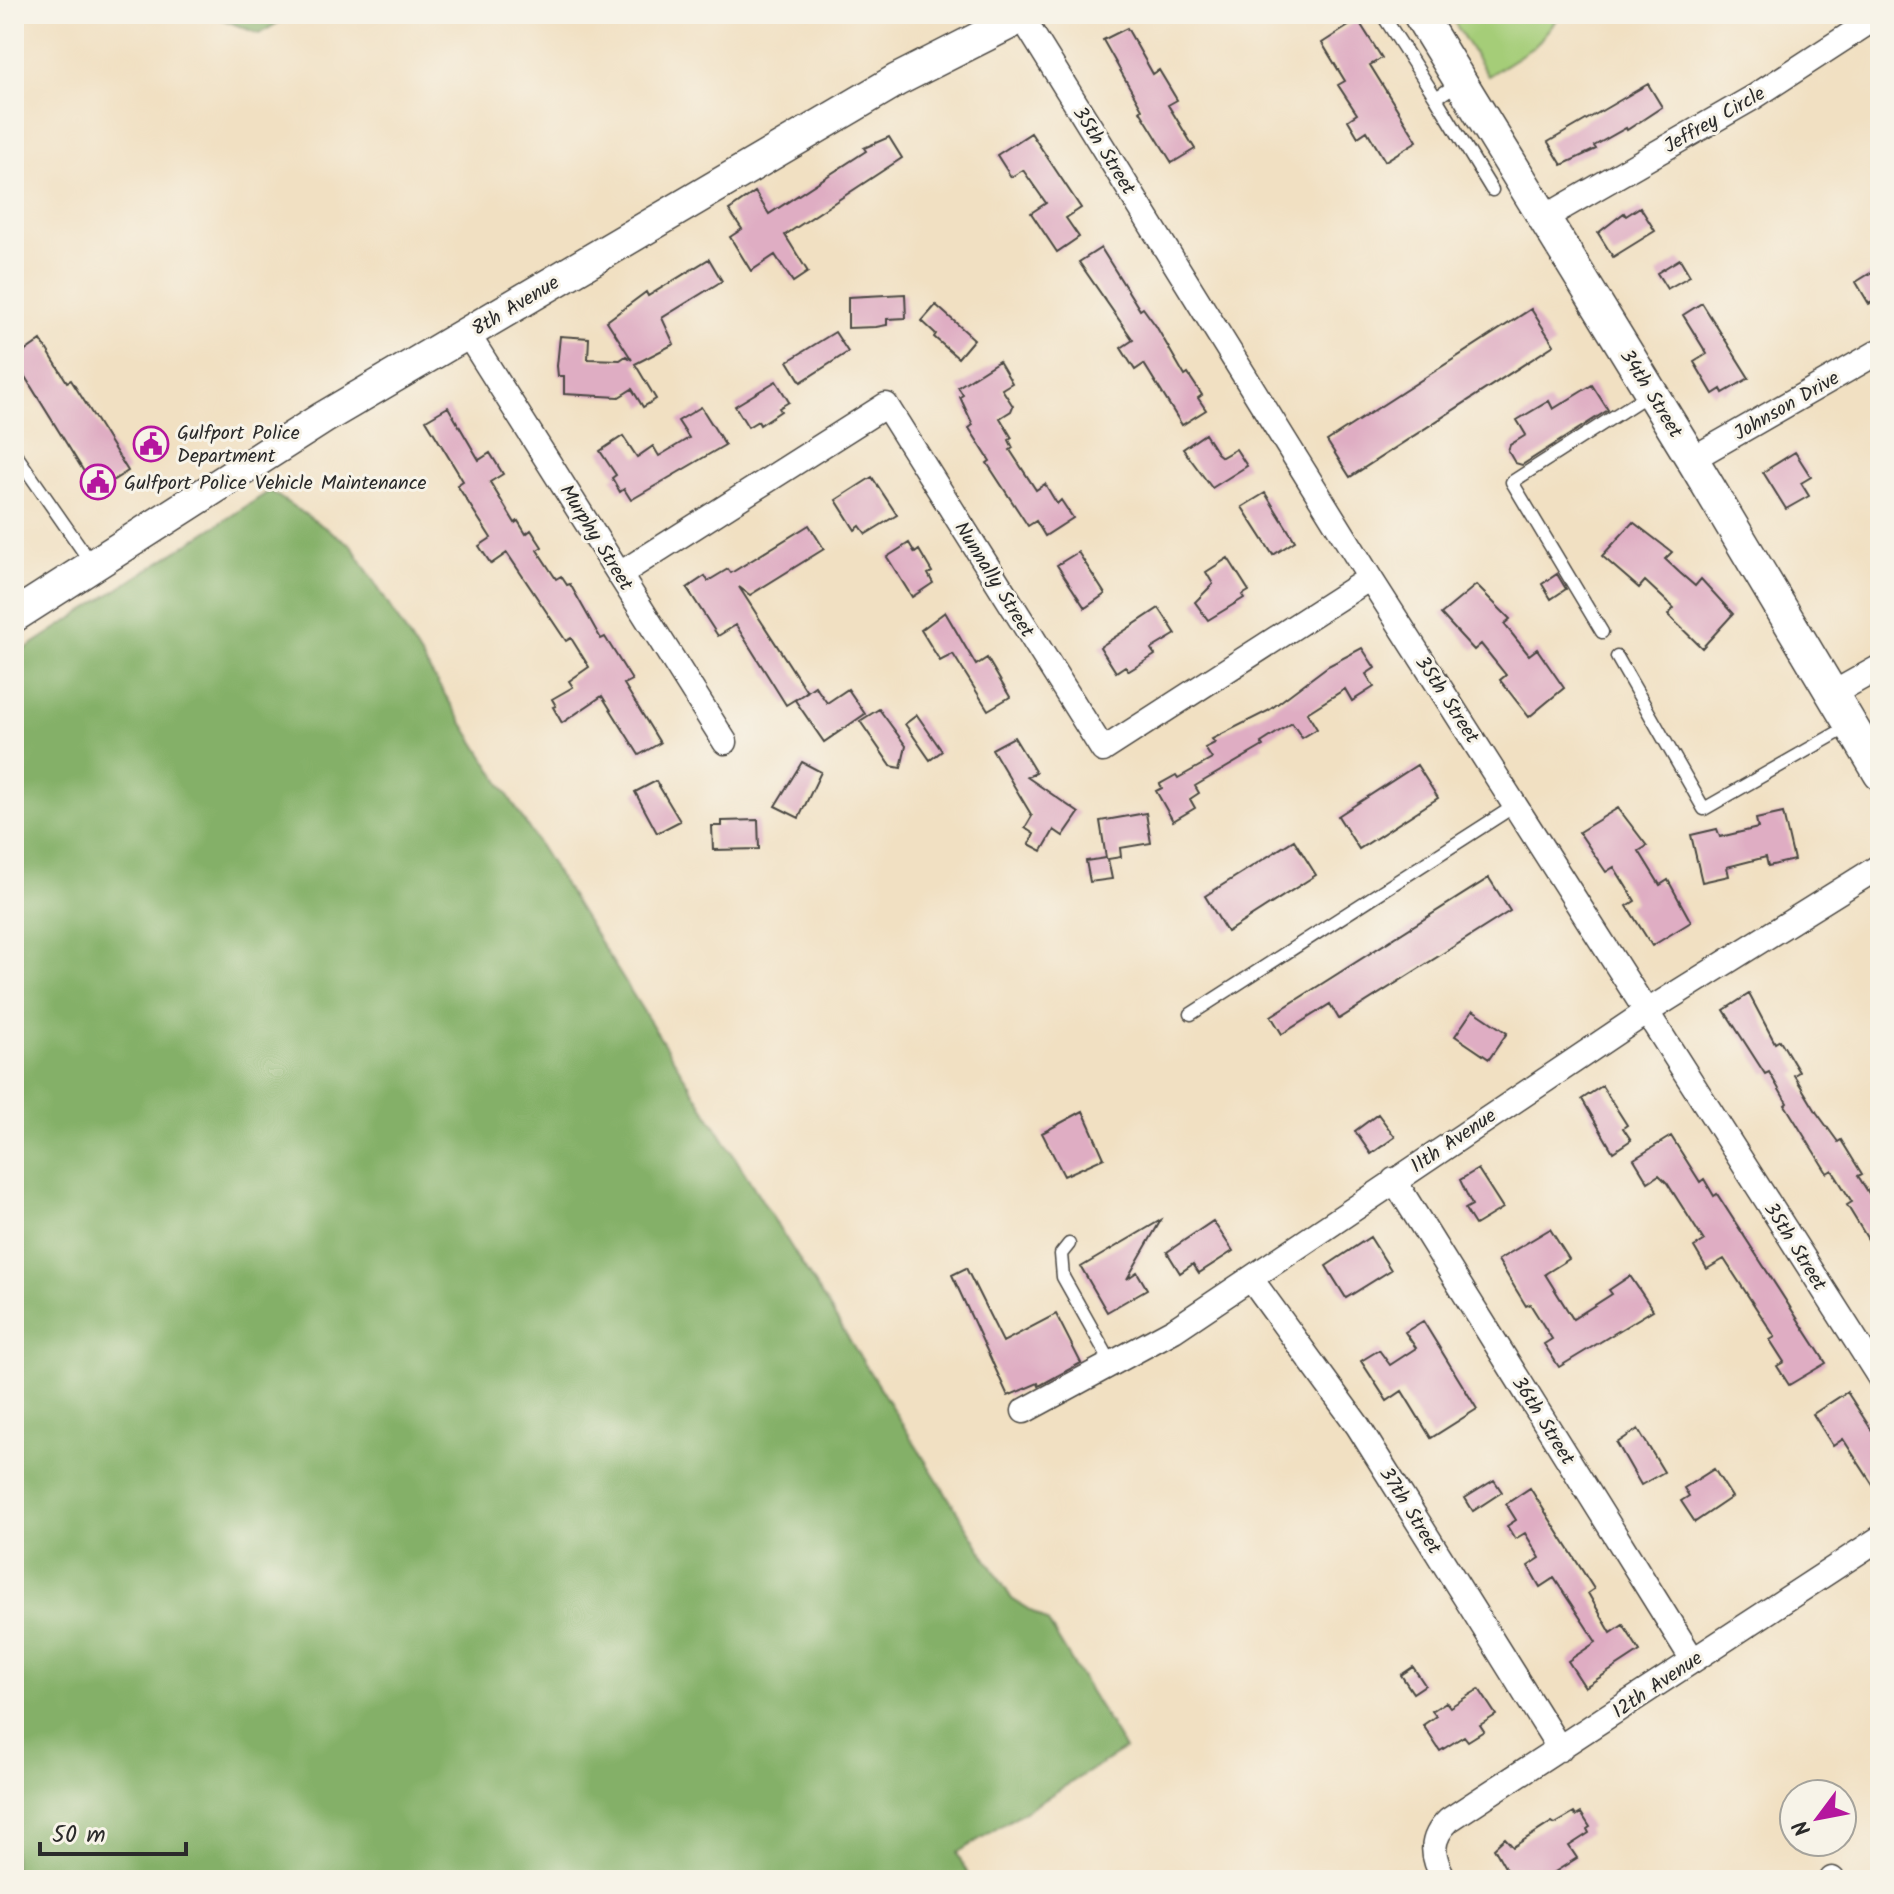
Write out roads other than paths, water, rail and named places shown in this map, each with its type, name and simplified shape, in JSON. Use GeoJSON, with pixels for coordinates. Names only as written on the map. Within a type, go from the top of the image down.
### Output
{"type":"FeatureCollection","features":[{"type":"Feature","properties":{"kind":"street","name":"34th Street"},"geometry":{"type":"LineString","coordinates":[[1419,14],[1448,90],[1544,218],[1880,774]]}},
{"type":"Feature","properties":{"kind":"street","name":"8th Avenue"},"geometry":{"type":"LineString","coordinates":[[14,616],[323,418],[897,80],[1025,15]]}},
{"type":"Feature","properties":{"kind":"street","name":"35th Street"},"geometry":{"type":"LineString","coordinates":[[1025,15],[1370,578],[1880,1378]]}},
{"type":"Feature","properties":{"kind":"street","name":"Jeffrey Circle"},"geometry":{"type":"LineString","coordinates":[[1544,218],[1754,97],[1880,15]]}},
{"type":"Feature","properties":{"kind":"street","name":"Murphy Street"},"geometry":{"type":"LineString","coordinates":[[467,333],[725,742]]}},
{"type":"Feature","properties":{"kind":"street","name":"Johnson Drive"},"geometry":{"type":"LineString","coordinates":[[1692,459],[1880,351]]}},
{"type":"Feature","properties":{"kind":"street","name":"Nunnally Street"},"geometry":{"type":"LineString","coordinates":[[620,574],[886,405],[1103,750],[1370,578]]}},
{"type":"Feature","properties":{"kind":"street"},"geometry":{"type":"LineString","coordinates":[[1832,694],[1880,667]]}},
{"type":"Feature","properties":{"kind":"street","name":"11th Avenue"},"geometry":{"type":"LineString","coordinates":[[1024,1411],[1113,1366],[1251,1279],[1648,1011],[1880,866]]}},
{"type":"Feature","properties":{"kind":"street","name":"36th Street"},"geometry":{"type":"LineString","coordinates":[[1394,1180],[1693,1660]]}},
{"type":"Feature","properties":{"kind":"street","name":"37th Street"},"geometry":{"type":"LineString","coordinates":[[1251,1279],[1358,1426],[1560,1749]]}},
{"type":"Feature","properties":{"kind":"street","name":"12th Avenue"},"geometry":{"type":"LineString","coordinates":[[1445,1880],[1437,1868],[1433,1846],[1436,1833],[1449,1820],[1880,1538]]}},
{"type":"Feature","properties":{"kind":"lane"},"geometry":{"type":"LineString","coordinates":[[1382,14],[1448,90],[1492,190]]}},
{"type":"Feature","properties":{"kind":"lane"},"geometry":{"type":"LineString","coordinates":[[1602,632],[1512,482],[1652,393]]}},
{"type":"Feature","properties":{"kind":"lane"},"geometry":{"type":"LineString","coordinates":[[14,452],[92,564]]}},
{"type":"Feature","properties":{"kind":"lane"},"geometry":{"type":"LineString","coordinates":[[1617,657],[1704,809],[1851,725]]}},
{"type":"Feature","properties":{"kind":"lane"},"geometry":{"type":"LineString","coordinates":[[1191,1014],[1516,805]]}},
{"type":"Feature","properties":{"kind":"lane"},"geometry":{"type":"LineString","coordinates":[[1069,1244],[1061,1254],[1063,1277],[1113,1366]]}},
{"type":"Feature","properties":{"kind":"place","name":"Gulfport Police Department"},"geometry":{"type":"Point","coordinates":[151,444]}},
{"type":"Feature","properties":{"kind":"place","name":"Gulfport Police Vehicle Maintenance"},"geometry":{"type":"Point","coordinates":[98,482]}}]}
